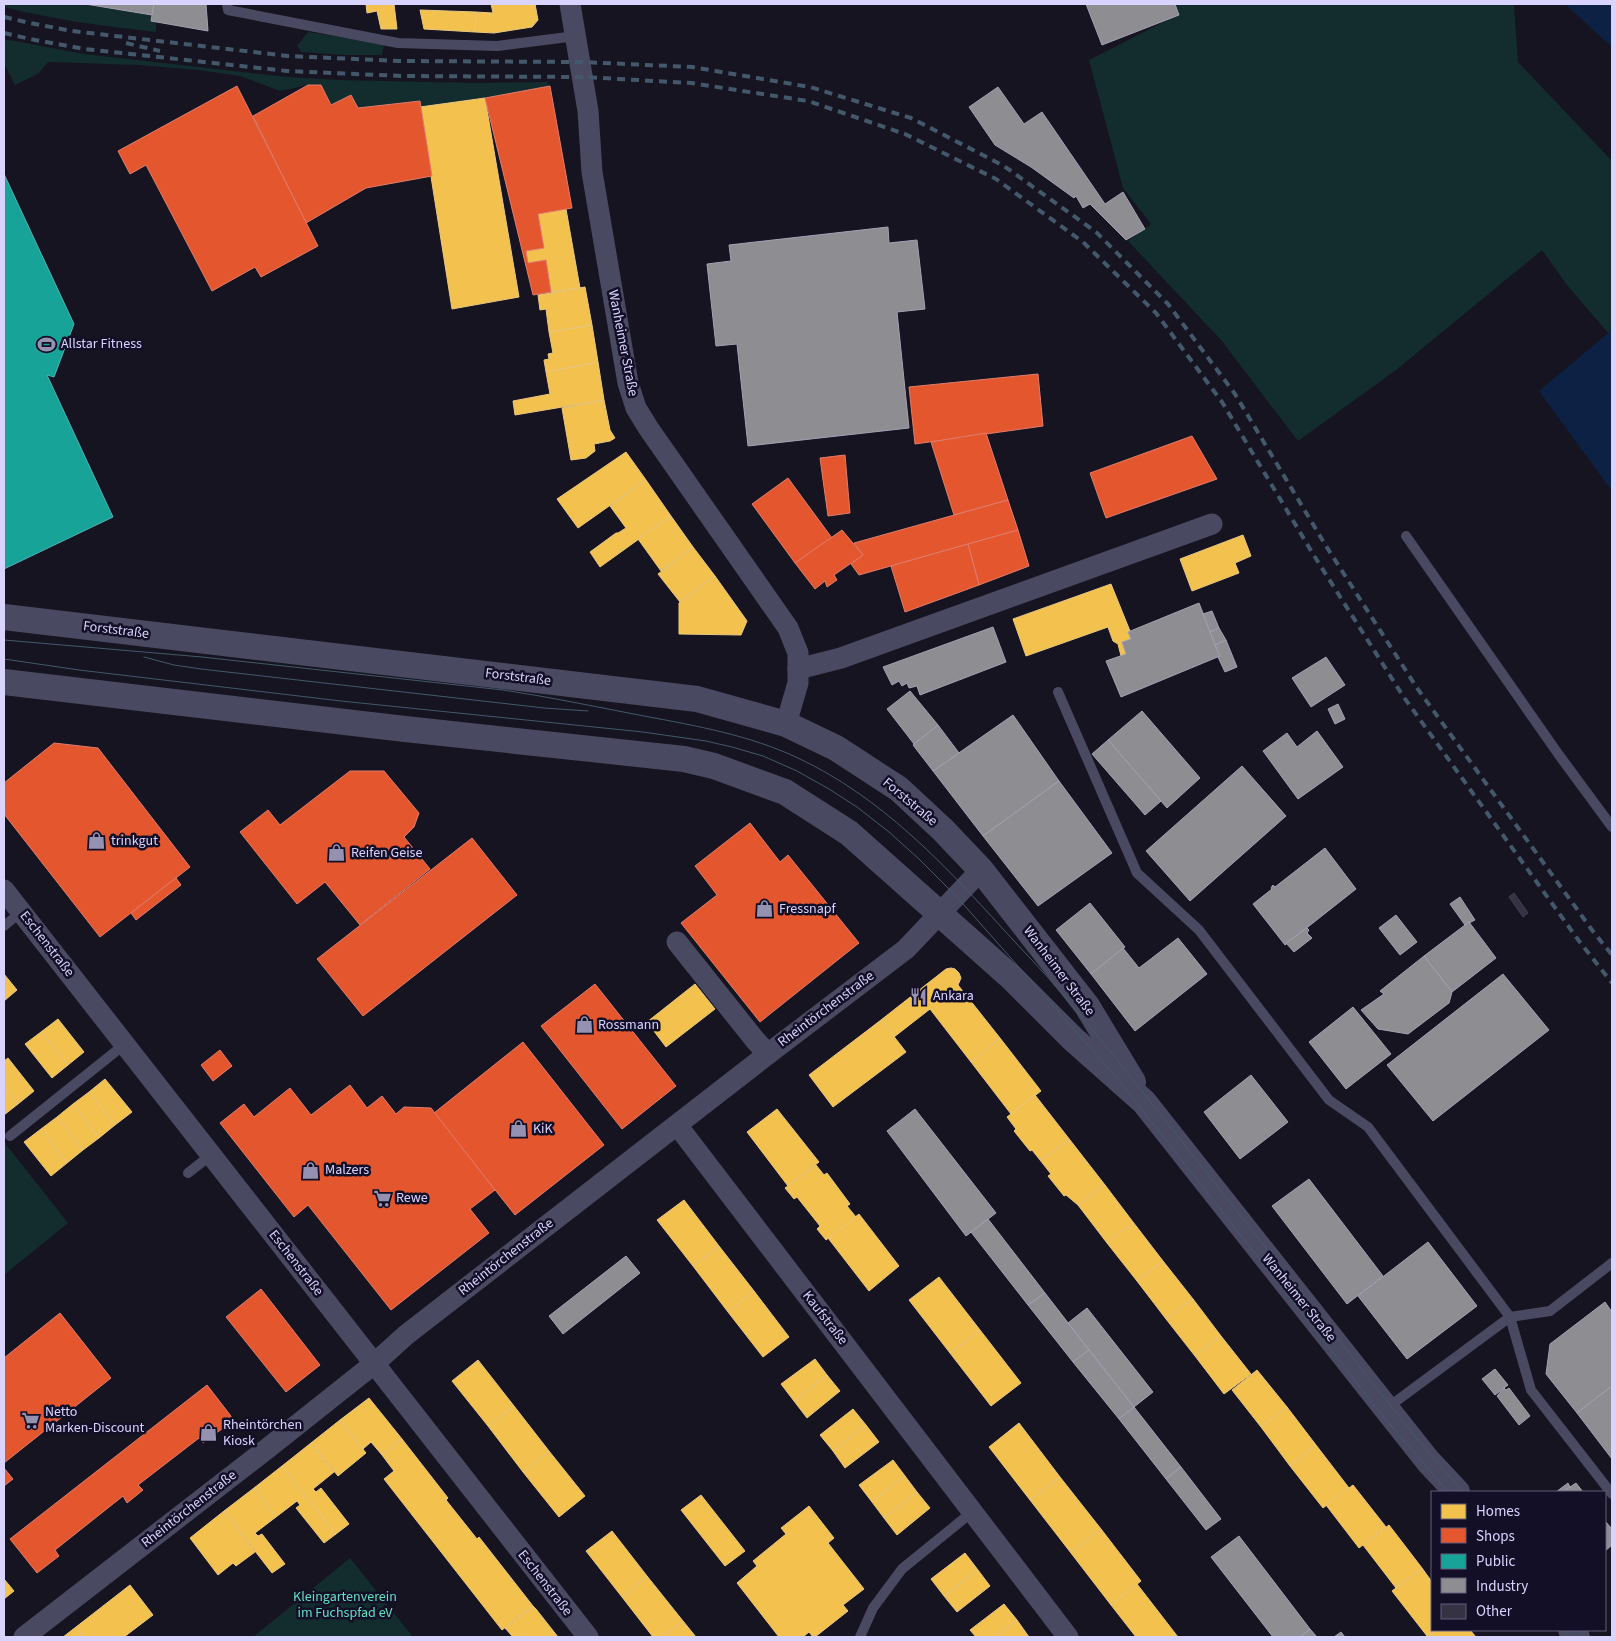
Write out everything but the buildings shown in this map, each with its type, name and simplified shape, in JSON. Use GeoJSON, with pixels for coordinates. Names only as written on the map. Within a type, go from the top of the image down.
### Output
{"type":"FeatureCollection","features":[{"type":"Feature","properties":{"kind":"street","name":"Wanheimer Straße"},"geometry":{"type":"LineString","coordinates":[[570,4],[588,111],[592,172],[628,383],[633,400],[649,429],[788,628],[798,653],[798,669],[797,688],[786,724]]}},
{"type":"Feature","properties":{"kind":"street"},"geometry":{"type":"LineString","coordinates":[[798,669],[841,658],[1212,524]]}},
{"type":"Feature","properties":{"kind":"street","name":"Forststraße"},"geometry":{"type":"LineString","coordinates":[[4,616],[697,698],[786,724],[836,748],[899,789],[943,830],[981,870]]}},
{"type":"Feature","properties":{"kind":"street"},"geometry":{"type":"LineString","coordinates":[[4,682],[405,729],[684,759],[714,766],[785,792],[849,833],[940,914]]}},
{"type":"Feature","properties":{"kind":"street","name":"Wanheimer Straße"},"geometry":{"type":"LineString","coordinates":[[981,870],[1087,1006],[1144,1102],[1428,1461],[1456,1491]]}},
{"type":"Feature","properties":{"kind":"street","name":"Rheintörchenstraße"},"geometry":{"type":"LineString","coordinates":[[24,1637],[268,1448],[375,1363],[406,1335],[906,949],[981,870]]}},
{"type":"Feature","properties":{"kind":"street","name":"Eschenstraße"},"geometry":{"type":"LineString","coordinates":[[4,890],[588,1637]]}},
{"type":"Feature","properties":{"kind":"street","name":"Wanheimer Straße"},"geometry":{"type":"LineString","coordinates":[[940,914],[1012,978],[1072,1039],[1144,1102]]}},
{"type":"Feature","properties":{"kind":"street"},"geometry":{"type":"LineString","coordinates":[[678,942],[768,1054]]}},
{"type":"Feature","properties":{"kind":"street","name":"Kaufstraße"},"geometry":{"type":"LineString","coordinates":[[677,1125],[1068,1637]]}},
{"type":"Feature","properties":{"kind":"lane"},"geometry":{"type":"LineString","coordinates":[[227,4],[228,10],[398,43],[497,46],[576,36]]}},
{"type":"Feature","properties":{"kind":"lane"},"geometry":{"type":"LineString","coordinates":[[1406,536],[1559,755],[1612,827]]}},
{"type":"Feature","properties":{"kind":"lane"},"geometry":{"type":"LineString","coordinates":[[1058,692],[1137,873],[1199,930],[1328,1100],[1368,1126],[1510,1317],[1531,1390],[1612,1494]]}},
{"type":"Feature","properties":{"kind":"lane"},"geometry":{"type":"LineString","coordinates":[[4,926],[21,912]]}},
{"type":"Feature","properties":{"kind":"lane"},"geometry":{"type":"LineString","coordinates":[[10,1136],[125,1044]]}},
{"type":"Feature","properties":{"kind":"lane"},"geometry":{"type":"LineString","coordinates":[[188,1173],[211,1155]]}},
{"type":"Feature","properties":{"kind":"lane"},"geometry":{"type":"LineString","coordinates":[[1386,1408],[1510,1317],[1550,1311],[1612,1263]]}},
{"type":"Feature","properties":{"kind":"lane"},"geometry":{"type":"LineString","coordinates":[[860,1637],[873,1608],[902,1568],[972,1512]]}},
{"type":"Feature","properties":{"kind":"green space"},"geometry":{"type":"Polygon","coordinates":[[[4,4],[79,4],[152,15],[151,21],[156,22],[156,32],[99,25],[23,12],[4,7],[4,4]]]}},
{"type":"Feature","properties":{"kind":"green space"},"geometry":{"type":"Polygon","coordinates":[[[1176,4],[1514,4],[1518,62],[1612,161],[1612,330],[1608,333],[1567,285],[1542,250],[1396,370],[1298,441],[1221,340],[1128,241],[1151,224],[1123,188],[1089,60],[1179,14],[1176,4]]]}},
{"type":"Feature","properties":{"kind":"green space"},"geometry":{"type":"Polygon","coordinates":[[[308,32],[384,44],[382,55],[301,52],[297,46],[308,32]]]}},
{"type":"Feature","properties":{"kind":"green space"},"geometry":{"type":"Polygon","coordinates":[[[4,39],[84,54],[288,77],[475,83],[547,82],[550,86],[420,107],[419,101],[358,108],[350,95],[331,105],[321,85],[308,85],[280,91],[240,76],[198,70],[138,65],[48,62],[39,73],[15,85],[4,63],[4,39]]]}},
{"type":"Feature","properties":{"kind":"green space"},"geometry":{"type":"Polygon","coordinates":[[[4,1142],[68,1223],[4,1275],[4,1142]]]}},
{"type":"Feature","properties":{"kind":"green space","name":"Kleingartenverein im Fuchspfad eV"},"geometry":{"type":"Polygon","coordinates":[[[350,1558],[413,1637],[253,1637],[350,1558]]]}},
{"type":"Feature","properties":{"kind":"water"},"geometry":{"type":"Polygon","coordinates":[[[1565,4],[1612,4],[1612,47],[1565,4]]]}},
{"type":"Feature","properties":{"kind":"water"},"geometry":{"type":"Polygon","coordinates":[[[1612,330],[1612,491],[1539,391],[1612,330]]]}},
{"type":"Feature","properties":{"kind":"tram line"},"geometry":{"type":"LineString","coordinates":[[4,640],[202,657],[503,690],[574,702],[742,737],[798,758],[828,774],[884,812],[934,856],[1048,978],[1165,1120],[1390,1405],[1433,1458],[1463,1491]]}},
{"type":"Feature","properties":{"kind":"tram line"},"geometry":{"type":"LineString","coordinates":[[144,657],[174,665],[201,669],[544,708],[588,711]]}},
{"type":"Feature","properties":{"kind":"tram line"},"geometry":{"type":"LineString","coordinates":[[4,659],[79,670],[341,701],[643,732],[706,741],[763,756],[797,771],[829,789],[857,807],[889,832],[956,896],[1117,1078],[1382,1415],[1447,1491]]}},
{"type":"Feature","properties":{"kind":"tram line"},"geometry":{"type":"LineString","coordinates":[[1564,1631],[1568,1637]]}},
{"type":"Feature","properties":{"kind":"tram line"},"geometry":{"type":"LineString","coordinates":[[1580,1631],[1585,1637]]}},
{"type":"Feature","properties":{"kind":"railway"},"geometry":{"type":"LineString","coordinates":[[4,17],[72,31],[288,56],[399,61],[581,62],[692,67],[810,87],[911,118],[1004,166],[1096,232],[1168,304],[1235,394],[1326,546],[1417,688],[1612,955]]}},
{"type":"Feature","properties":{"kind":"railway"},"geometry":{"type":"LineString","coordinates":[[4,33],[85,49],[287,71],[402,76],[583,77],[691,83],[808,101],[905,134],[996,179],[1083,242],[1156,313],[1222,402],[1313,554],[1403,696],[1579,941],[1612,983]]}},
{"type":"Feature","properties":{"kind":"railway"},"geometry":{"type":"LineString","coordinates":[[126,43],[160,51]]}},
{"type":"Feature","properties":{"kind":"place","name":"Allstar Fitness"},"geometry":{"type":"Point","coordinates":[47,344]}},
{"type":"Feature","properties":{"kind":"place","name":"trinkgut"},"geometry":{"type":"Point","coordinates":[97,841]}},
{"type":"Feature","properties":{"kind":"place","name":"Reifen Geise"},"geometry":{"type":"Point","coordinates":[337,853]}},
{"type":"Feature","properties":{"kind":"place","name":"Fressnapf"},"geometry":{"type":"Point","coordinates":[765,909]}},
{"type":"Feature","properties":{"kind":"place","name":"Ankara"},"geometry":{"type":"Point","coordinates":[919,996]}},
{"type":"Feature","properties":{"kind":"place","name":"Rossmann"},"geometry":{"type":"Point","coordinates":[584,1025]}},
{"type":"Feature","properties":{"kind":"place","name":"KiK"},"geometry":{"type":"Point","coordinates":[519,1129]}},
{"type":"Feature","properties":{"kind":"place","name":"Malzers"},"geometry":{"type":"Point","coordinates":[311,1170]}},
{"type":"Feature","properties":{"kind":"place","name":"Rewe"},"geometry":{"type":"Point","coordinates":[382,1198]}},
{"type":"Feature","properties":{"kind":"place","name":"Netto Marken-Discount"},"geometry":{"type":"Point","coordinates":[31,1420]}},
{"type":"Feature","properties":{"kind":"place","name":"Rheintörchen Kiosk"},"geometry":{"type":"Point","coordinates":[209,1433]}}]}
